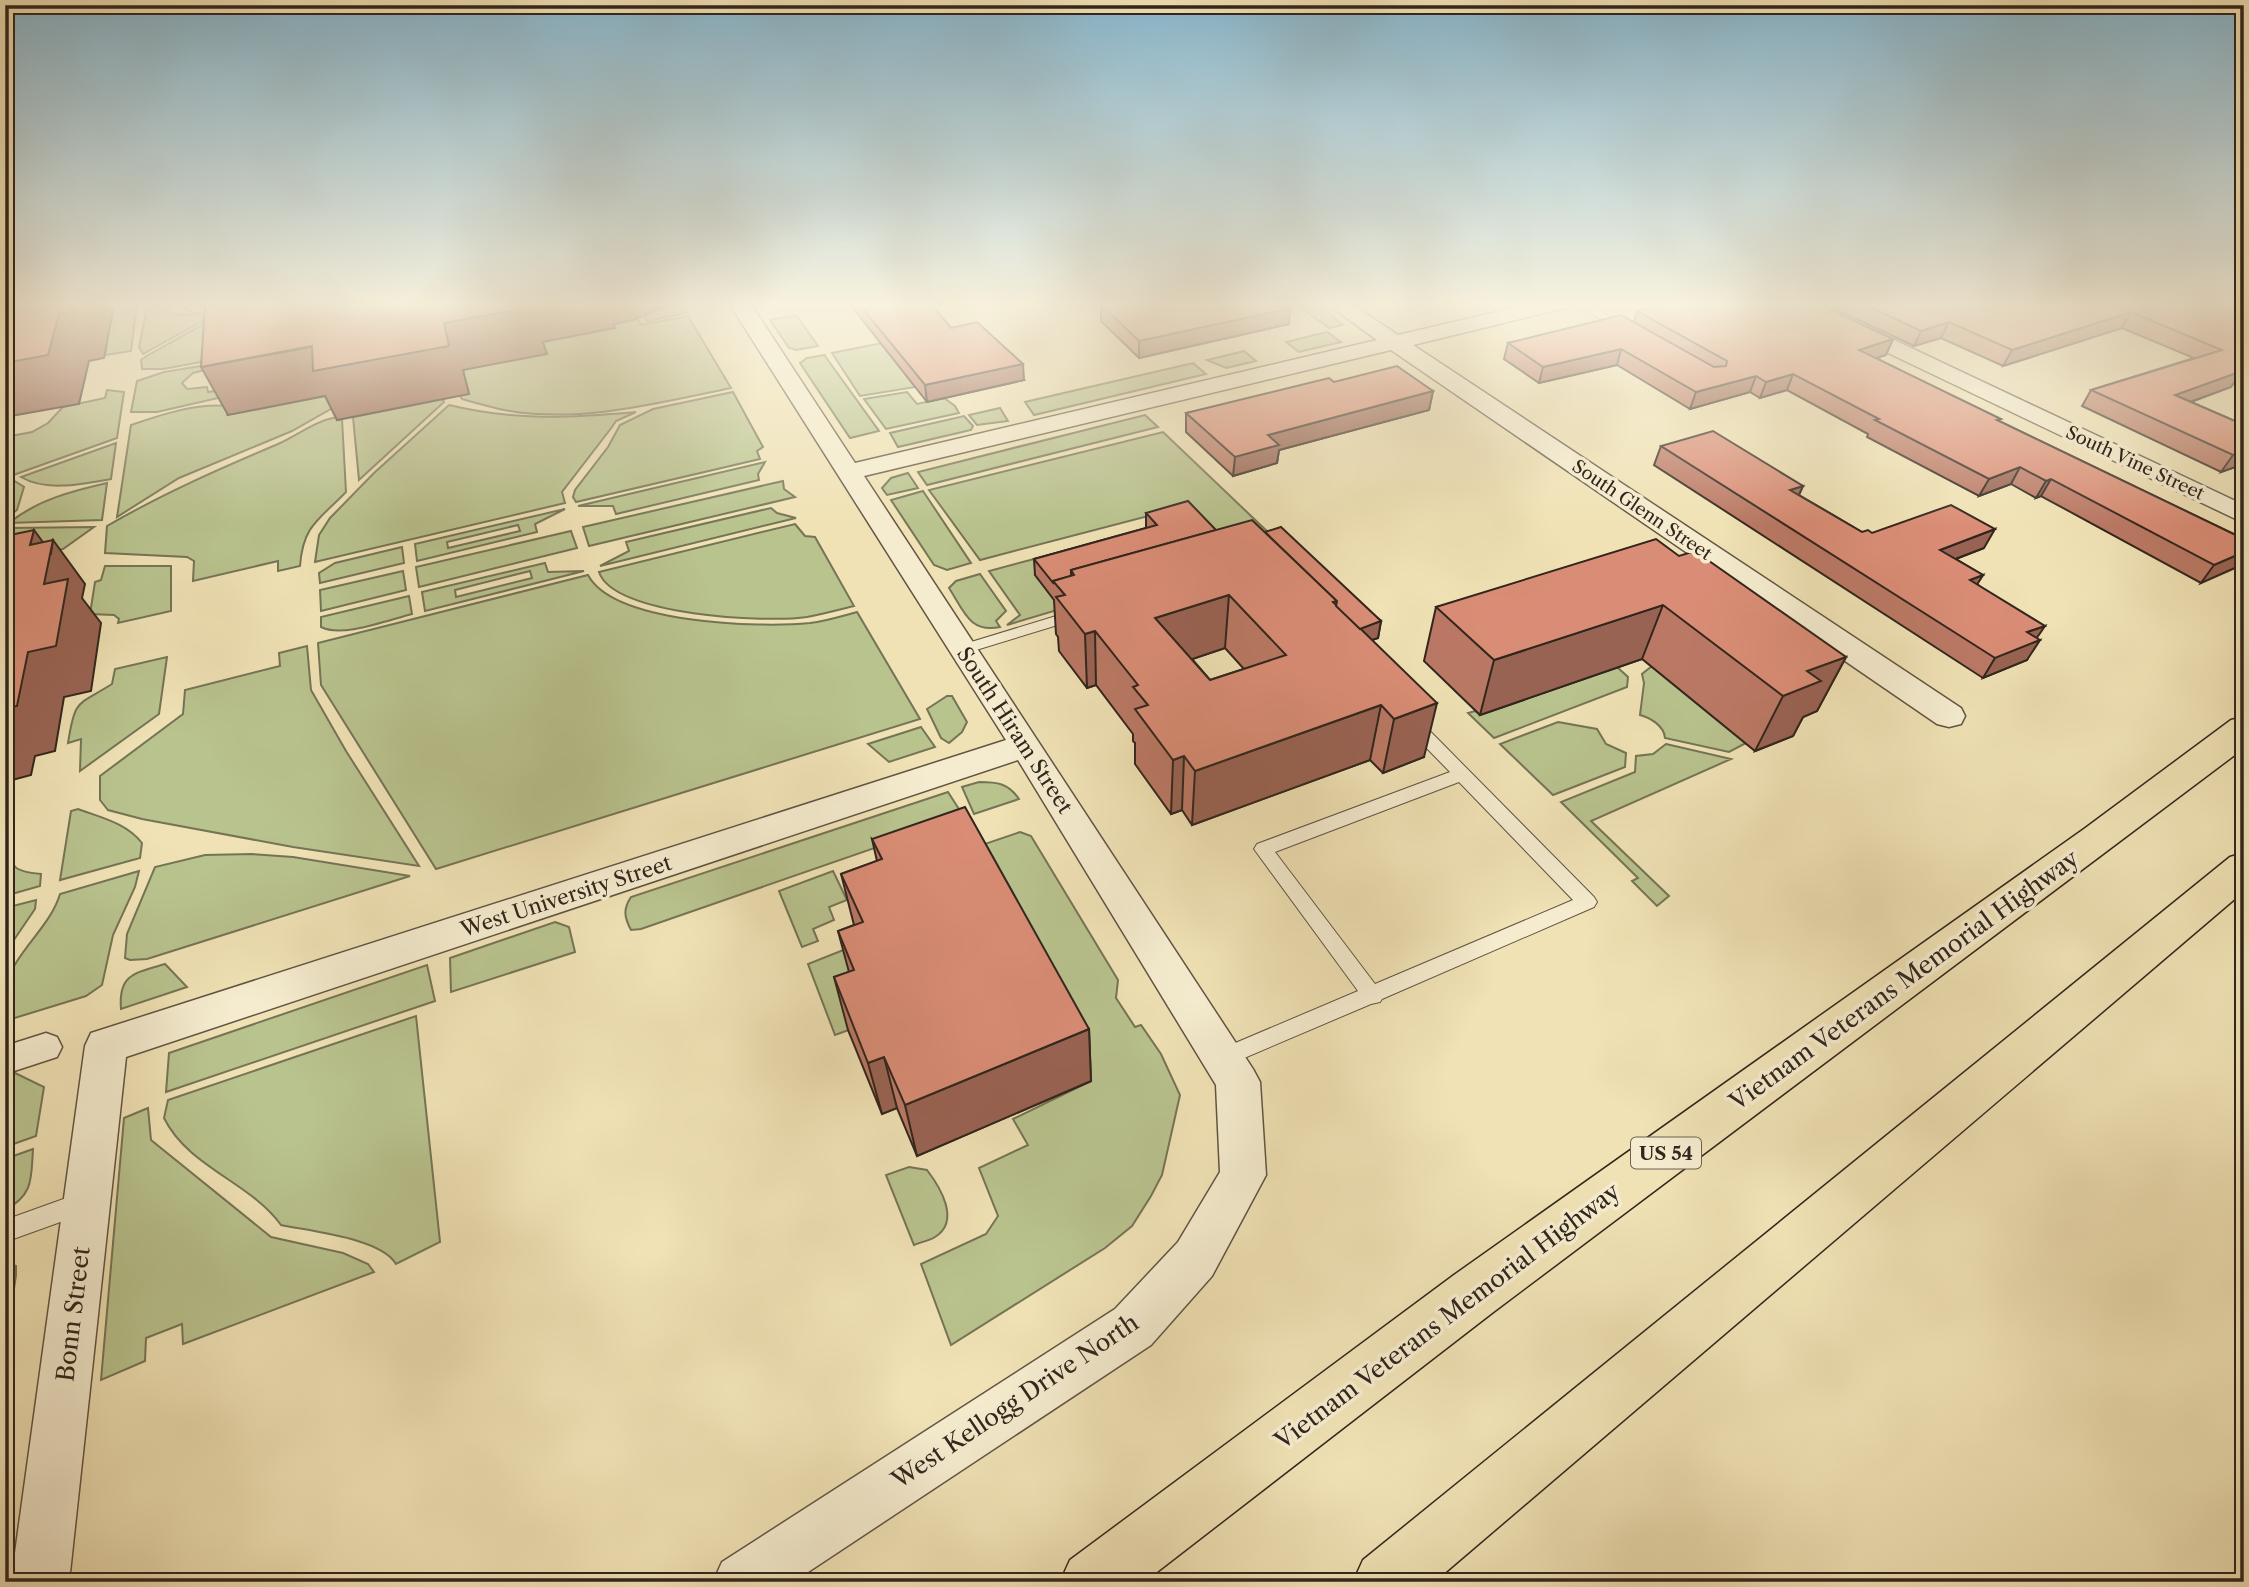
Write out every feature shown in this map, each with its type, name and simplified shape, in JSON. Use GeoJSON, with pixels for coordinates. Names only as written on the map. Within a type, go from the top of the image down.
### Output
{"type":"FeatureCollection","features":[{"type":"Feature","properties":{"kind":"highway","name":"Vietnam Veterans Memorial Highway"},"geometry":{"type":"LineString","coordinates":[[1092,1582],[1473,1294],[2098,839],[2244,729]]}},
{"type":"Feature","properties":{"kind":"highway"},"geometry":{"type":"LineString","coordinates":[[1385,1582],[2244,868]]}},
{"type":"Feature","properties":{"kind":"street","name":"South Hiram Street"},"geometry":{"type":"LineString","coordinates":[[787,377],[1026,745],[1238,1082],[1243,1175]]}},
{"type":"Feature","properties":{"kind":"street"},"geometry":{"type":"LineString","coordinates":[[848,472],[1251,377]]}},
{"type":"Feature","properties":{"kind":"street","name":"South Glenn Street"},"geometry":{"type":"LineString","coordinates":[[1446,377],[1949,716]]}},
{"type":"Feature","properties":{"kind":"street","name":"South Vine Street"},"geometry":{"type":"LineString","coordinates":[[1954,377],[2244,515]]}},
{"type":"Feature","properties":{"kind":"street","name":"West University Street"},"geometry":{"type":"LineString","coordinates":[[106,1046],[1026,745]]}},
{"type":"Feature","properties":{"kind":"street","name":"Bonn Street"},"geometry":{"type":"LineString","coordinates":[[40,1582],[106,1046]]}},
{"type":"Feature","properties":{"kind":"street"},"geometry":{"type":"LineString","coordinates":[[5,1060],[46,1047]]}},
{"type":"Feature","properties":{"kind":"street","name":"West Kellogg Drive North"},"geometry":{"type":"LineString","coordinates":[[742,1582],[1133,1327],[1195,1259],[1243,1175]]}},
{"type":"Feature","properties":{"kind":"lane"},"geometry":{"type":"LineString","coordinates":[[963,649],[1099,608]]}},
{"type":"Feature","properties":{"kind":"lane"},"geometry":{"type":"LineString","coordinates":[[1222,1058],[1373,996],[1587,902],[1398,708]]}},
{"type":"Feature","properties":{"kind":"lane"},"geometry":{"type":"LineString","coordinates":[[1373,996],[1263,849],[1462,774]]}},
{"type":"Feature","properties":{"kind":"lane"},"geometry":{"type":"LineString","coordinates":[[5,1231],[86,1202]]}},
{"type":"Feature","properties":{"kind":"green space"},"geometry":{"type":"Polygon","coordinates":[[[149,377],[189,377],[182,383],[187,389],[207,387],[208,392],[228,389],[227,396],[157,412],[131,412],[137,381],[149,377]]]}},
{"type":"Feature","properties":{"kind":"green space"},"geometry":{"type":"Polygon","coordinates":[[[465,377],[724,377],[731,388],[619,410],[561,415],[504,410],[462,399],[460,396],[469,393],[465,377]]]}},
{"type":"Feature","properties":{"kind":"green space"},"geometry":{"type":"Polygon","coordinates":[[[809,377],[840,377],[879,431],[850,438],[809,377]]]}},
{"type":"Feature","properties":{"kind":"green space"},"geometry":{"type":"Polygon","coordinates":[[[848,377],[908,377],[915,387],[860,396],[848,377]]]}},
{"type":"Feature","properties":{"kind":"green space"},"geometry":{"type":"Polygon","coordinates":[[[1132,377],[1193,377],[1034,415],[1025,402],[1132,377]]]}},
{"type":"Feature","properties":{"kind":"green space"},"geometry":{"type":"Polygon","coordinates":[[[107,390],[124,392],[117,438],[5,478],[5,437],[32,432],[48,423],[63,407],[105,398],[107,390]]]}},
{"type":"Feature","properties":{"kind":"green space"},"geometry":{"type":"Polygon","coordinates":[[[733,392],[763,447],[757,451],[760,459],[576,502],[573,497],[575,490],[608,447],[620,425],[653,409],[733,392]]]}},
{"type":"Feature","properties":{"kind":"green space"},"geometry":{"type":"Polygon","coordinates":[[[907,392],[917,404],[944,398],[955,406],[959,413],[886,429],[864,399],[907,392]]]}},
{"type":"Feature","properties":{"kind":"green space"},"geometry":{"type":"Polygon","coordinates":[[[335,394],[336,406],[292,431],[179,478],[117,517],[131,425],[191,408],[227,406],[227,415],[335,394]]]}},
{"type":"Feature","properties":{"kind":"green space"},"geometry":{"type":"Polygon","coordinates":[[[443,399],[444,402],[359,480],[353,417],[443,399]]]}},
{"type":"Feature","properties":{"kind":"green space"},"geometry":{"type":"Polygon","coordinates":[[[449,405],[497,414],[542,417],[636,412],[616,421],[562,492],[565,503],[315,562],[319,535],[330,518],[374,473],[449,405]]]}},
{"type":"Feature","properties":{"kind":"green space"},"geometry":{"type":"Polygon","coordinates":[[[1000,408],[1008,421],[977,425],[969,415],[1000,408]]]}},
{"type":"Feature","properties":{"kind":"green space"},"geometry":{"type":"Polygon","coordinates":[[[1145,415],[1158,427],[927,485],[918,472],[1145,415]]]}},
{"type":"Feature","properties":{"kind":"green space"},"geometry":{"type":"Polygon","coordinates":[[[964,416],[973,426],[971,430],[898,447],[890,433],[964,416]]]}},
{"type":"Feature","properties":{"kind":"green space"},"geometry":{"type":"Polygon","coordinates":[[[337,417],[337,420],[342,419],[346,492],[320,517],[309,532],[300,566],[278,571],[278,561],[193,581],[194,561],[187,557],[105,553],[107,526],[191,482],[337,417]]]}},
{"type":"Feature","properties":{"kind":"green space"},"geometry":{"type":"Polygon","coordinates":[[[1163,432],[1271,535],[1228,559],[1007,625],[1020,615],[989,571],[1102,541],[1105,555],[1035,575],[1054,599],[1219,551],[1152,515],[980,560],[929,490],[1163,432]]]}},
{"type":"Feature","properties":{"kind":"green space"},"geometry":{"type":"Polygon","coordinates":[[[116,443],[111,479],[53,486],[31,482],[21,477],[116,443]]]}},
{"type":"Feature","properties":{"kind":"green space"},"geometry":{"type":"Polygon","coordinates":[[[765,462],[758,474],[759,480],[616,514],[613,506],[578,506],[765,462]]]}},
{"type":"Feature","properties":{"kind":"green space"},"geometry":{"type":"Polygon","coordinates":[[[908,473],[918,488],[887,495],[882,488],[891,478],[908,473]]]}},
{"type":"Feature","properties":{"kind":"green space"},"geometry":{"type":"Polygon","coordinates":[[[13,480],[24,487],[17,510],[5,519],[5,483],[13,480]]]}},
{"type":"Feature","properties":{"kind":"green space"},"geometry":{"type":"Polygon","coordinates":[[[783,481],[784,489],[795,497],[589,546],[583,527],[783,481]]]}},
{"type":"Feature","properties":{"kind":"green space"},"geometry":{"type":"Polygon","coordinates":[[[107,483],[102,520],[9,523],[43,502],[107,483]]]}},
{"type":"Feature","properties":{"kind":"green space"},"geometry":{"type":"Polygon","coordinates":[[[923,491],[971,563],[947,570],[934,565],[891,500],[923,491]]]}},
{"type":"Feature","properties":{"kind":"green space"},"geometry":{"type":"Polygon","coordinates":[[[771,508],[777,513],[796,518],[600,566],[629,551],[626,542],[771,508]]]}},
{"type":"Feature","properties":{"kind":"green space"},"geometry":{"type":"Polygon","coordinates":[[[565,509],[535,524],[537,532],[417,561],[415,544],[565,509]],[[518,525],[447,542],[448,548],[520,531],[518,525]]]}},
{"type":"Feature","properties":{"kind":"green space"},"geometry":{"type":"Polygon","coordinates":[[[795,524],[805,536],[815,537],[854,606],[787,619],[694,613],[632,598],[610,587],[599,572],[795,524]]]}},
{"type":"Feature","properties":{"kind":"green space"},"geometry":{"type":"Polygon","coordinates":[[[94,527],[63,549],[34,554],[8,528],[94,527]]]}},
{"type":"Feature","properties":{"kind":"green space"},"geometry":{"type":"Polygon","coordinates":[[[571,531],[577,548],[419,587],[416,567],[571,531]]]}},
{"type":"Feature","properties":{"kind":"green space"},"geometry":{"type":"Polygon","coordinates":[[[402,547],[404,563],[320,583],[319,573],[335,563],[402,547]]]}},
{"type":"Feature","properties":{"kind":"green space"},"geometry":{"type":"Polygon","coordinates":[[[545,563],[548,572],[584,571],[425,611],[422,592],[545,563]],[[530,571],[455,590],[456,597],[532,578],[530,571]]]}},
{"type":"Feature","properties":{"kind":"green space"},"geometry":{"type":"Polygon","coordinates":[[[105,566],[171,566],[171,611],[118,623],[119,619],[114,615],[90,614],[95,582],[101,580],[105,566]]]}},
{"type":"Feature","properties":{"kind":"green space"},"geometry":{"type":"Polygon","coordinates":[[[403,571],[406,590],[321,611],[320,590],[403,571]]]}},
{"type":"Feature","properties":{"kind":"green space"},"geometry":{"type":"Polygon","coordinates":[[[980,574],[1006,611],[996,621],[1000,627],[981,627],[974,623],[949,588],[956,581],[980,574]]]}},
{"type":"Feature","properties":{"kind":"green space"},"geometry":{"type":"Polygon","coordinates":[[[588,575],[603,591],[627,604],[690,619],[725,623],[787,624],[816,622],[857,612],[920,719],[436,869],[321,685],[318,643],[588,575]]]}},
{"type":"Feature","properties":{"kind":"green space"},"geometry":{"type":"Polygon","coordinates":[[[409,596],[412,614],[353,629],[330,630],[321,627],[321,617],[409,596]]]}},
{"type":"Feature","properties":{"kind":"green space"},"geometry":{"type":"Polygon","coordinates":[[[307,646],[311,690],[419,866],[293,847],[142,819],[108,810],[100,800],[100,776],[183,714],[185,690],[280,666],[279,653],[307,646]]]}},
{"type":"Feature","properties":{"kind":"green space"},"geometry":{"type":"Polygon","coordinates":[[[167,657],[159,714],[80,771],[81,739],[68,743],[76,710],[85,700],[112,684],[115,669],[167,657]]]}},
{"type":"Feature","properties":{"kind":"green space"},"geometry":{"type":"Polygon","coordinates":[[[1652,666],[1746,743],[1729,752],[1665,738],[1656,723],[1640,715],[1644,683],[1642,674],[1652,666]]]}},
{"type":"Feature","properties":{"kind":"green space"},"geometry":{"type":"Polygon","coordinates":[[[1617,667],[1628,677],[1627,687],[1494,738],[1468,713],[1475,711],[1480,714],[1617,667]]]}},
{"type":"Feature","properties":{"kind":"green space"},"geometry":{"type":"Polygon","coordinates":[[[947,696],[952,696],[967,722],[962,732],[949,743],[941,738],[927,709],[947,696]]]}},
{"type":"Feature","properties":{"kind":"green space"},"geometry":{"type":"Polygon","coordinates":[[[1558,722],[1597,729],[1606,744],[1626,753],[1625,767],[1553,795],[1500,744],[1558,722]]]}},
{"type":"Feature","properties":{"kind":"green space"},"geometry":{"type":"Polygon","coordinates":[[[921,727],[935,747],[889,762],[868,744],[921,727]]]}},
{"type":"Feature","properties":{"kind":"green space"},"geometry":{"type":"Polygon","coordinates":[[[1666,744],[1731,759],[1591,821],[1669,896],[1657,906],[1632,881],[1638,878],[1561,802],[1635,772],[1636,756],[1653,754],[1666,744]]]}},
{"type":"Feature","properties":{"kind":"green space"},"geometry":{"type":"Polygon","coordinates":[[[979,782],[1002,784],[1019,799],[974,814],[962,787],[979,782]]]}},
{"type":"Feature","properties":{"kind":"green space"},"geometry":{"type":"Polygon","coordinates":[[[948,792],[964,817],[641,929],[631,930],[626,909],[631,897],[948,792]]]}},
{"type":"Feature","properties":{"kind":"green space"},"geometry":{"type":"Polygon","coordinates":[[[78,809],[113,822],[136,836],[142,843],[140,858],[60,880],[71,811],[78,809]]]}},
{"type":"Feature","properties":{"kind":"green space"},"geometry":{"type":"Polygon","coordinates":[[[1020,832],[1031,836],[1118,980],[1116,998],[1135,1027],[1141,1025],[1161,1054],[1180,1095],[1162,1175],[1132,1226],[1105,1248],[951,1345],[921,1264],[986,1234],[998,1216],[979,1168],[1028,1145],[1013,1119],[1091,1081],[976,847],[1020,832]]]}},
{"type":"Feature","properties":{"kind":"green space"},"geometry":{"type":"Polygon","coordinates":[[[10,837],[14,865],[23,871],[41,874],[40,886],[5,896],[5,838],[10,837]]]}},
{"type":"Feature","properties":{"kind":"green space"},"geometry":{"type":"Polygon","coordinates":[[[205,855],[293,857],[410,876],[147,959],[125,958],[127,934],[155,867],[205,855]]]}},
{"type":"Feature","properties":{"kind":"green space"},"geometry":{"type":"Polygon","coordinates":[[[139,871],[135,887],[113,935],[102,985],[86,996],[5,1021],[4,992],[10,975],[48,918],[60,894],[139,871]]]}},
{"type":"Feature","properties":{"kind":"green space"},"geometry":{"type":"Polygon","coordinates":[[[833,871],[847,900],[829,907],[834,920],[813,929],[818,941],[802,947],[779,891],[833,871]]]}},
{"type":"Feature","properties":{"kind":"green space"},"geometry":{"type":"Polygon","coordinates":[[[36,900],[35,909],[5,953],[5,908],[36,900]]]}},
{"type":"Feature","properties":{"kind":"green space"},"geometry":{"type":"Polygon","coordinates":[[[555,922],[569,927],[575,952],[451,992],[450,958],[555,922]]]}},
{"type":"Feature","properties":{"kind":"green space"},"geometry":{"type":"Polygon","coordinates":[[[861,943],[868,1023],[835,1035],[808,964],[861,943]]]}},
{"type":"Feature","properties":{"kind":"green space"},"geometry":{"type":"Polygon","coordinates":[[[165,964],[187,987],[121,1009],[122,988],[126,982],[137,973],[165,964]]]}},
{"type":"Feature","properties":{"kind":"green space"},"geometry":{"type":"Polygon","coordinates":[[[427,965],[435,1001],[166,1092],[169,1053],[427,965]]]}},
{"type":"Feature","properties":{"kind":"green space"},"geometry":{"type":"Polygon","coordinates":[[[416,1016],[440,1242],[396,1264],[388,1255],[360,1242],[281,1225],[253,1197],[188,1149],[164,1118],[168,1100],[416,1016]]]}},
{"type":"Feature","properties":{"kind":"green space"},"geometry":{"type":"Polygon","coordinates":[[[15,1073],[44,1087],[36,1136],[5,1147],[5,1075],[15,1073]]]}},
{"type":"Feature","properties":{"kind":"green space"},"geometry":{"type":"Polygon","coordinates":[[[148,1108],[151,1140],[271,1237],[343,1253],[368,1264],[374,1272],[183,1344],[182,1324],[146,1338],[145,1361],[101,1380],[124,1118],[148,1108]]]}},
{"type":"Feature","properties":{"kind":"green space"},"geometry":{"type":"Polygon","coordinates":[[[33,1149],[31,1177],[26,1192],[5,1210],[5,1159],[33,1149]]]}},
{"type":"Feature","properties":{"kind":"green space"},"geometry":{"type":"Polygon","coordinates":[[[909,1167],[927,1170],[942,1194],[947,1213],[943,1230],[933,1238],[914,1245],[886,1175],[909,1167]]]}},
{"type":"Feature","properties":{"kind":"green space"},"geometry":{"type":"Polygon","coordinates":[[[5,1262],[16,1266],[16,1275],[5,1351],[5,1262]]]}},
{"type":"Feature","properties":{"kind":"building"},"geometry":{"type":"Polygon","coordinates":[[[919,377],[962,377],[925,385],[919,377]]]}},
{"type":"Feature","properties":{"kind":"building"},"geometry":{"type":"Polygon","coordinates":[[[1353,377],[1413,377],[1433,391],[1268,435],[1279,445],[1235,457],[1186,413],[1329,378],[1334,382],[1353,377]]]}},
{"type":"Feature","properties":{"kind":"building"},"geometry":{"type":"Polygon","coordinates":[[[1670,377],[1752,377],[1696,392],[1670,377]]]}},
{"type":"Feature","properties":{"kind":"building"},"geometry":{"type":"Polygon","coordinates":[[[1758,377],[1783,377],[1766,382],[1758,377]]]}},
{"type":"Feature","properties":{"kind":"building"},"geometry":{"type":"Polygon","coordinates":[[[1799,377],[1915,377],[2001,419],[1997,420],[2244,539],[2244,552],[2214,565],[2051,479],[2046,481],[2020,467],[1989,479],[1875,420],[1879,419],[1799,377]]]}},
{"type":"Feature","properties":{"kind":"building"},"geometry":{"type":"Polygon","coordinates":[[[2133,377],[2225,377],[2175,395],[2244,425],[2244,452],[2233,455],[2091,390],[2133,377]]]}},
{"type":"Feature","properties":{"kind":"building"},"geometry":{"type":"Polygon","coordinates":[[[1713,431],[1803,486],[1790,490],[1862,532],[1868,530],[1872,533],[1951,505],[1995,529],[1940,550],[1983,575],[1970,580],[2045,626],[2027,632],[2040,640],[1995,658],[1661,446],[1713,431]]]}},
{"type":"Feature","properties":{"kind":"building"},"geometry":{"type":"Polygon","coordinates":[[[1188,501],[1216,530],[1071,570],[1071,576],[1053,581],[1054,584],[1034,559],[1157,525],[1146,513],[1188,501]]]}},
{"type":"Feature","properties":{"kind":"building"},"geometry":{"type":"Polygon","coordinates":[[[1252,520],[1337,601],[1333,602],[1437,703],[1394,719],[1381,705],[1195,771],[1184,756],[1173,760],[1135,709],[1148,705],[1133,687],[1138,685],[1095,631],[1085,634],[1056,597],[1065,595],[1053,581],[1074,575],[1071,570],[1252,520]],[[1229,595],[1155,618],[1210,680],[1286,655],[1229,595]]]}},
{"type":"Feature","properties":{"kind":"building"},"geometry":{"type":"Polygon","coordinates":[[[1281,527],[1381,621],[1360,629],[1336,606],[1337,601],[1265,532],[1281,527]]]}},
{"type":"Feature","properties":{"kind":"building"},"geometry":{"type":"Polygon","coordinates":[[[34,530],[30,545],[53,540],[44,584],[68,579],[56,646],[28,652],[17,706],[5,708],[5,536],[34,530]]]}},
{"type":"Feature","properties":{"kind":"building"},"geometry":{"type":"Polygon","coordinates":[[[1656,539],[1679,556],[1695,551],[1846,657],[1807,671],[1821,681],[1783,696],[1663,605],[1494,660],[1436,607],[1656,539]]]}},
{"type":"Feature","properties":{"kind":"building"},"geometry":{"type":"Polygon","coordinates":[[[965,807],[1089,1029],[905,1105],[884,1057],[868,1063],[834,977],[854,970],[838,931],[863,922],[841,874],[882,859],[872,839],[965,807]]]}}]}
